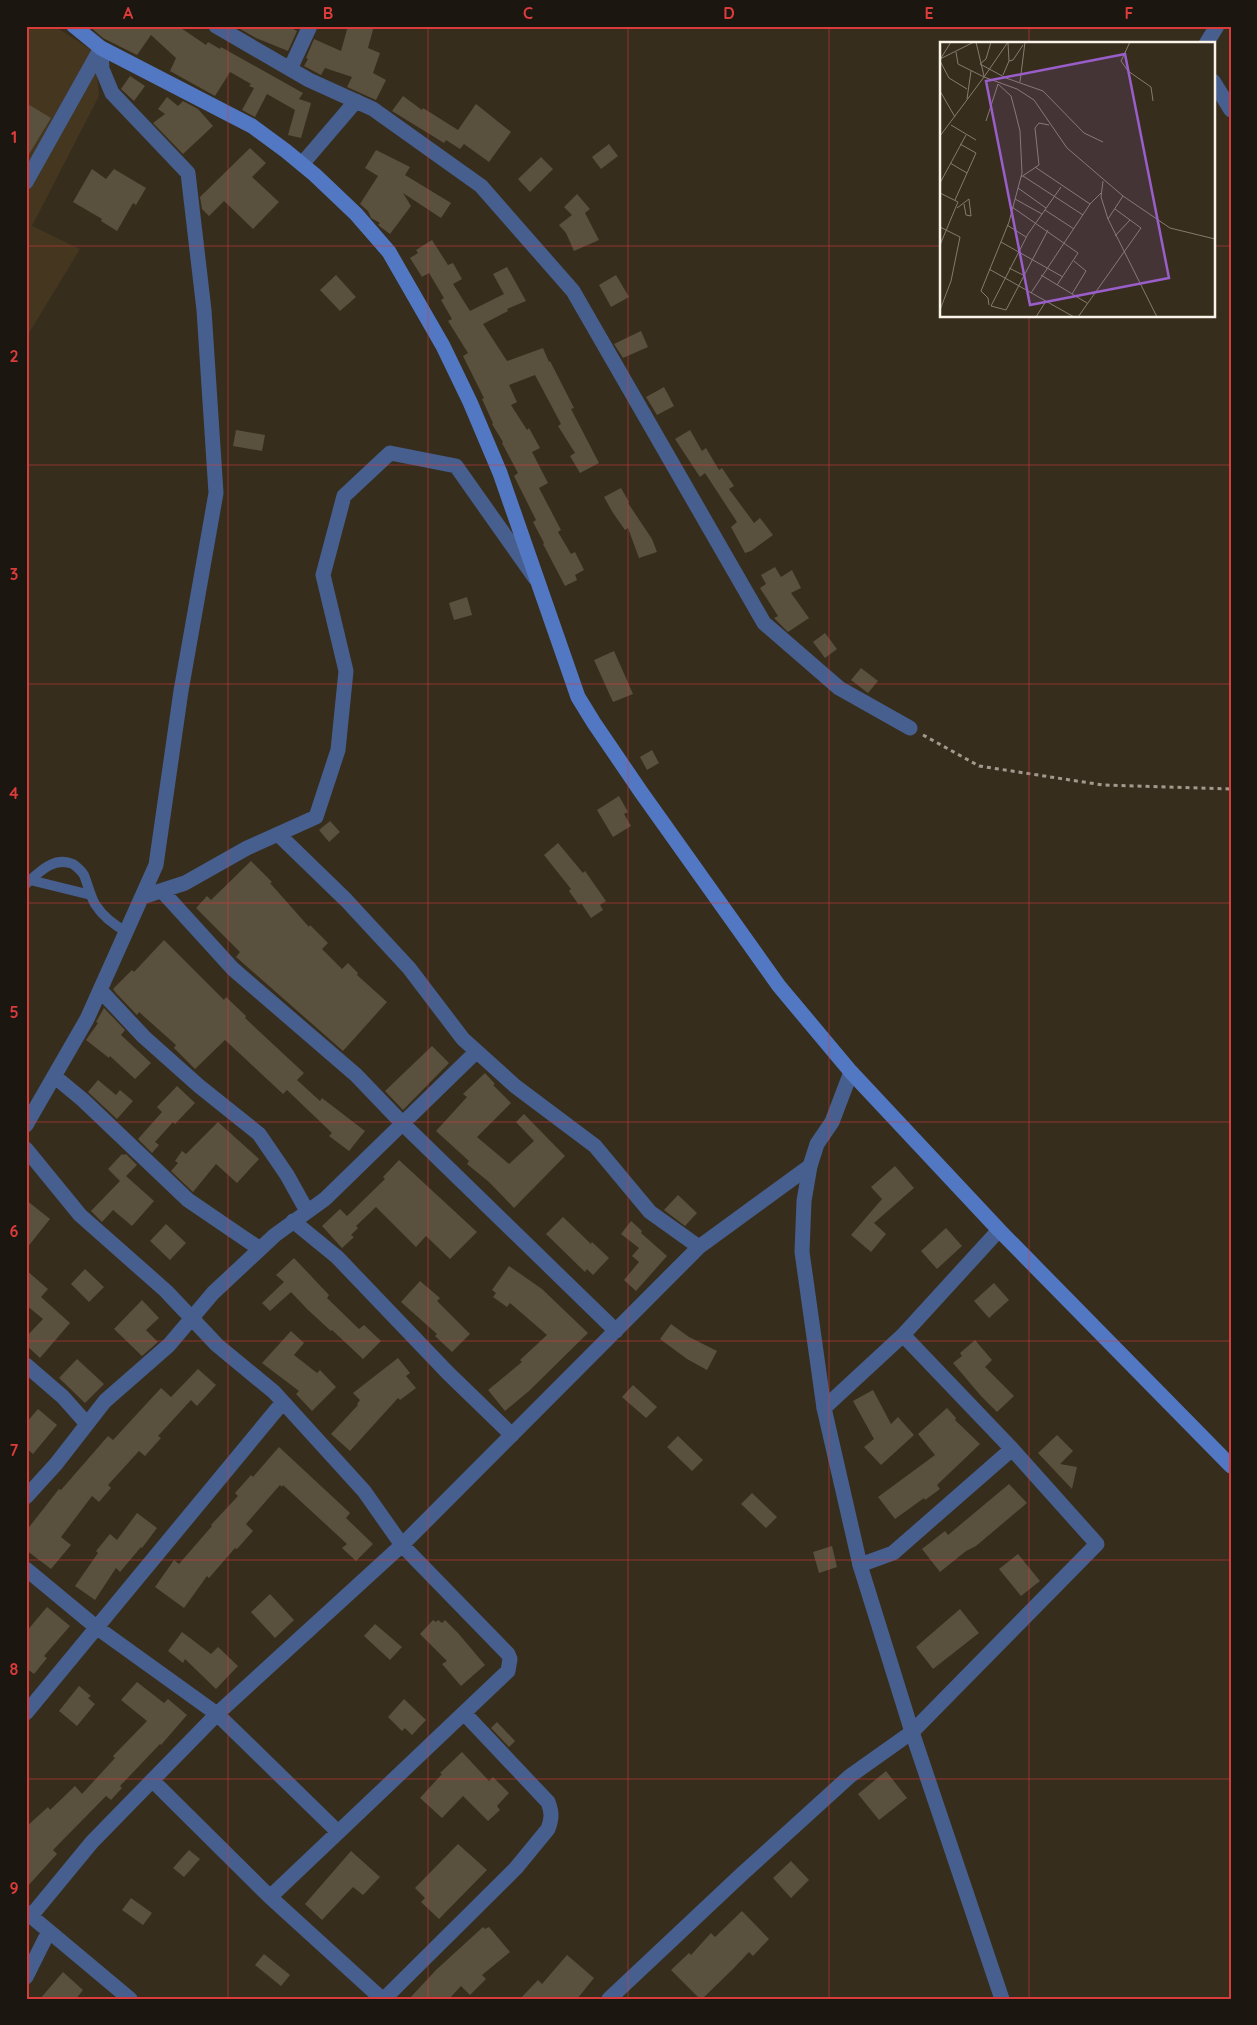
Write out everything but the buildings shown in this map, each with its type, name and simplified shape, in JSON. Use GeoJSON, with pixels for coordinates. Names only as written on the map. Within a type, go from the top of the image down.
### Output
{"type":"FeatureCollection","features":[{"type":"Feature","properties":{"kind":"main road"},"geometry":{"type":"LineString","coordinates":[[74,26],[101,48],[252,126],[302,164],[356,214],[388,252],[429,321],[474,411],[500,473],[578,697],[594,723],[778,986],[851,1072],[999,1230],[1231,1466]]}},
{"type":"Feature","properties":{"kind":"street"},"geometry":{"type":"LineString","coordinates":[[216,26],[309,80],[373,109],[481,186],[572,291],[764,623],[839,688],[910,728]]}},
{"type":"Feature","properties":{"kind":"street"},"geometry":{"type":"LineString","coordinates":[[290,69],[310,26]]}},
{"type":"Feature","properties":{"kind":"street"},"geometry":{"type":"LineString","coordinates":[[1207,42],[1217,26]]}},
{"type":"Feature","properties":{"kind":"street"},"geometry":{"type":"LineString","coordinates":[[26,182],[101,48]]}},
{"type":"Feature","properties":{"kind":"street"},"geometry":{"type":"LineString","coordinates":[[26,1125],[87,1019],[156,865],[181,691],[216,493],[204,310],[188,172],[112,93],[102,69],[101,48]]}},
{"type":"Feature","properties":{"kind":"street"},"geometry":{"type":"LineString","coordinates":[[1214,83],[1231,110]]}},
{"type":"Feature","properties":{"kind":"street"},"geometry":{"type":"LineString","coordinates":[[302,164],[356,102]]}},
{"type":"Feature","properties":{"kind":"street"},"geometry":{"type":"LineString","coordinates":[[142,897],[186,883],[247,848],[316,817],[338,750],[346,671],[323,575],[344,496],[390,453],[456,466],[538,584]]}},
{"type":"Feature","properties":{"kind":"street"},"geometry":{"type":"LineString","coordinates":[[278,834],[346,900],[409,968],[463,1039],[476,1052],[515,1086],[595,1146],[650,1212],[699,1247]]}},
{"type":"Feature","properties":{"kind":"street"},"geometry":{"type":"LineString","coordinates":[[162,890],[233,969],[356,1075],[402,1123],[616,1331]]}},
{"type":"Feature","properties":{"kind":"street"},"geometry":{"type":"LineString","coordinates":[[100,990],[158,1049],[199,1086],[259,1134],[287,1175],[307,1211]]}},
{"type":"Feature","properties":{"kind":"street"},"geometry":{"type":"LineString","coordinates":[[26,1497],[56,1464],[105,1401],[169,1345],[213,1293],[293,1221],[325,1199],[476,1052]]}},
{"type":"Feature","properties":{"kind":"street"},"geometry":{"type":"LineString","coordinates":[[851,1072],[832,1122],[817,1144],[810,1166],[804,1201],[802,1252],[824,1408],[860,1564],[912,1732],[1002,1999]]}},
{"type":"Feature","properties":{"kind":"street"},"geometry":{"type":"LineString","coordinates":[[54,1076],[83,1100],[188,1200],[260,1249]]}},
{"type":"Feature","properties":{"kind":"street"},"geometry":{"type":"LineString","coordinates":[[26,1149],[80,1215],[166,1291],[217,1345],[274,1392],[364,1491],[402,1545],[508,1654],[510,1666],[508,1671],[270,1897]]}},
{"type":"Feature","properties":{"kind":"street"},"geometry":{"type":"LineString","coordinates":[[130,1999],[29,1914],[92,1842],[217,1714],[402,1545],[699,1247],[810,1166]]}},
{"type":"Feature","properties":{"kind":"street"},"geometry":{"type":"LineString","coordinates":[[293,1221],[337,1257],[448,1373],[512,1435]]}},
{"type":"Feature","properties":{"kind":"street"},"geometry":{"type":"LineString","coordinates":[[824,1408],[903,1335],[999,1230]]}},
{"type":"Feature","properties":{"kind":"street"},"geometry":{"type":"LineString","coordinates":[[609,1999],[850,1776],[912,1732],[1097,1544],[1012,1449],[903,1335]]}},
{"type":"Feature","properties":{"kind":"street"},"geometry":{"type":"LineString","coordinates":[[26,1365],[63,1397],[87,1424]]}},
{"type":"Feature","properties":{"kind":"street"},"geometry":{"type":"LineString","coordinates":[[26,1713],[283,1402]]}},
{"type":"Feature","properties":{"kind":"street"},"geometry":{"type":"LineString","coordinates":[[860,1564],[893,1553],[1012,1449]]}},
{"type":"Feature","properties":{"kind":"street"},"geometry":{"type":"LineString","coordinates":[[26,1568],[96,1627],[217,1714],[338,1832]]}},
{"type":"Feature","properties":{"kind":"street"},"geometry":{"type":"LineString","coordinates":[[153,1781],[270,1897],[383,1999],[516,1868],[548,1829],[551,1822],[552,1815],[548,1802],[464,1713]]}},
{"type":"Feature","properties":{"kind":"street"},"geometry":{"type":"LineString","coordinates":[[26,1977],[49,1931]]}},
{"type":"Feature","properties":{"kind":"lane"},"geometry":{"type":"LineString","coordinates":[[28,882],[51,864],[71,863],[81,870],[91,895],[103,914],[127,932]]}},
{"type":"Feature","properties":{"kind":"lane"},"geometry":{"type":"LineString","coordinates":[[28,882],[91,895]]}},
{"type":"Feature","properties":{"kind":"path"},"geometry":{"type":"LineString","coordinates":[[910,728],[979,766],[1103,785],[1231,789]]}},
{"type":"Feature","properties":{"kind":"shaded area"},"geometry":{"type":"Polygon","coordinates":[[[26,26],[54,26],[95,52],[99,96],[32,226],[80,249],[26,338],[26,26]]]}}]}
